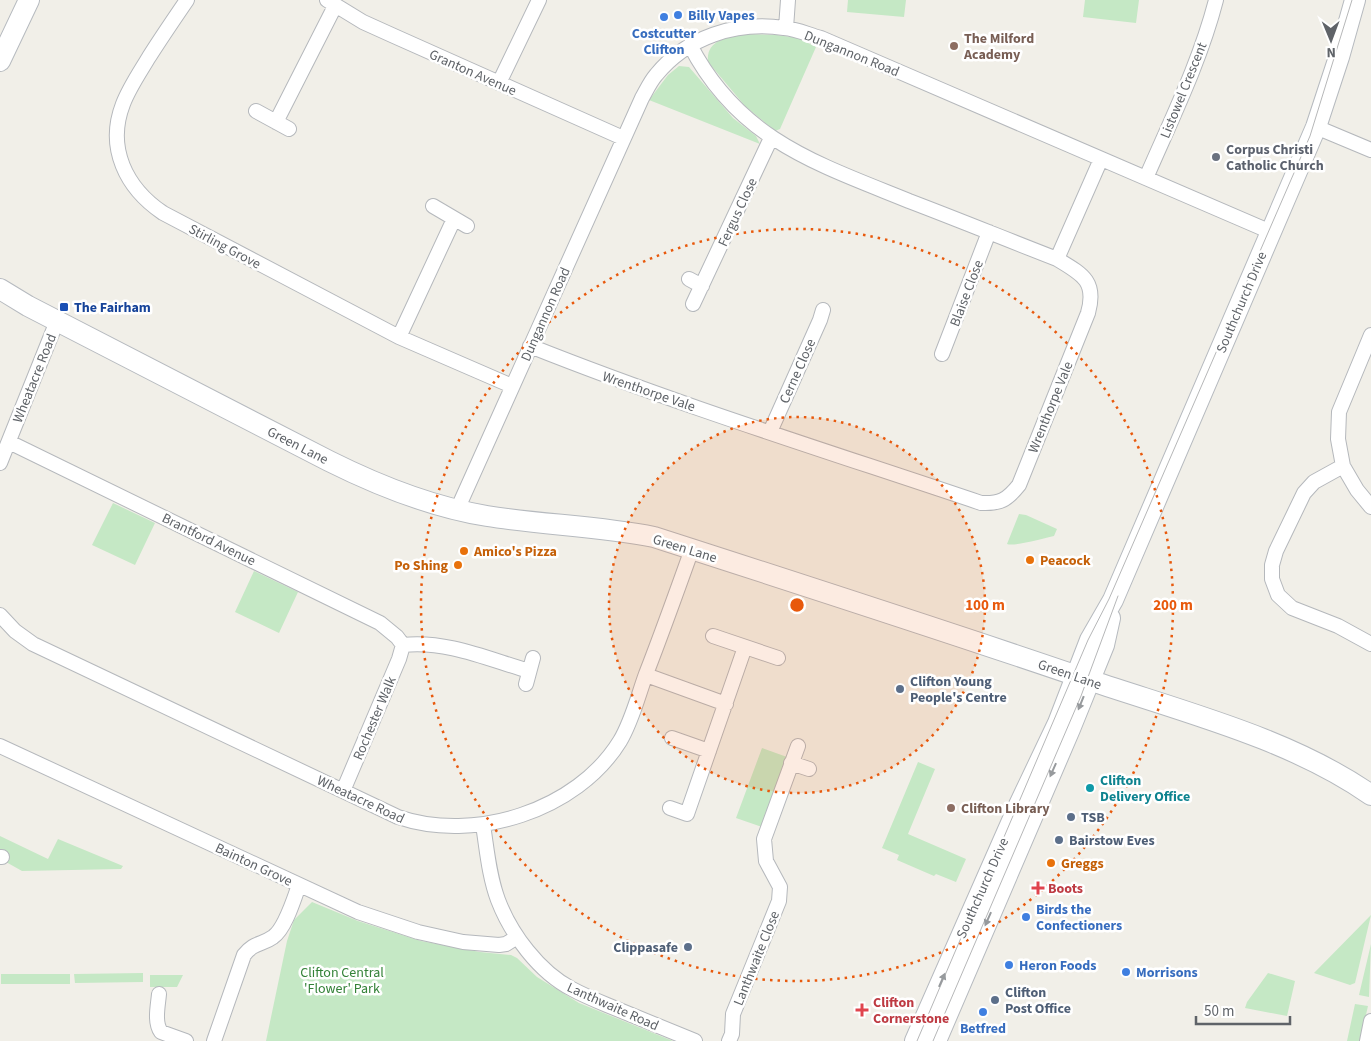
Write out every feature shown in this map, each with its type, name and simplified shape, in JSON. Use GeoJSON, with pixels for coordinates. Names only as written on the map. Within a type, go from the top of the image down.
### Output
{"type":"FeatureCollection","features":[{"type":"Feature","properties":{"kind":"street"},"geometry":{"type":"LineString","coordinates":[[0,61],[29,0]]}},
{"type":"Feature","properties":{"kind":"street","name":"Stirling Grove"},"geometry":{"type":"LineString","coordinates":[[187,0],[138,76],[123,102],[119,115],[116,139],[121,163],[126,175],[143,197],[163,213],[399,336],[512,386]]}},
{"type":"Feature","properties":{"kind":"street"},"geometry":{"type":"LineString","coordinates":[[499,83],[539,0]]}},
{"type":"Feature","properties":{"kind":"street"},"geometry":{"type":"LineString","coordinates":[[786,28],[788,0]]}},
{"type":"Feature","properties":{"kind":"street","name":"Listowel Crescent"},"geometry":{"type":"LineString","coordinates":[[1146,178],[1199,55],[1216,0]]}},
{"type":"Feature","properties":{"kind":"street","name":"Southchurch Drive"},"geometry":{"type":"LineString","coordinates":[[915,1041],[1019,804],[1058,723],[1107,633],[1113,600],[1316,127],[1355,0]]}},
{"type":"Feature","properties":{"kind":"street"},"geometry":{"type":"LineString","coordinates":[[276,122],[331,3]]}},
{"type":"Feature","properties":{"kind":"street","name":"Granton Avenue"},"geometry":{"type":"LineString","coordinates":[[331,3],[363,22],[623,138]]}},
{"type":"Feature","properties":{"kind":"street","name":"Dungannon Road"},"geometry":{"type":"LineString","coordinates":[[457,510],[642,98],[656,76],[673,57],[690,45],[709,36],[740,27],[761,26],[786,28],[821,38],[1271,232]]}},
{"type":"Feature","properties":{"kind":"street","name":"Wrenthorpe Vale"},"geometry":{"type":"LineString","coordinates":[[530,346],[593,371],[980,503],[993,504],[1004,500],[1019,485],[1091,302],[1089,283],[1084,276],[1057,259],[840,173],[802,156],[750,122],[710,79],[690,45]]}},
{"type":"Feature","properties":{"kind":"street"},"geometry":{"type":"LineString","coordinates":[[256,111],[289,129]]}},
{"type":"Feature","properties":{"kind":"street"},"geometry":{"type":"LineString","coordinates":[[1316,127],[1371,150]]}},
{"type":"Feature","properties":{"kind":"street","name":"Fergus Close"},"geometry":{"type":"LineString","coordinates":[[693,304],[772,138]]}},
{"type":"Feature","properties":{"kind":"street"},"geometry":{"type":"LineString","coordinates":[[1057,259],[1101,159]]}},
{"type":"Feature","properties":{"kind":"street"},"geometry":{"type":"LineString","coordinates":[[433,206],[467,226]]}},
{"type":"Feature","properties":{"kind":"street"},"geometry":{"type":"LineString","coordinates":[[399,336],[454,218]]}},
{"type":"Feature","properties":{"kind":"street","name":"Blaise Close"},"geometry":{"type":"LineString","coordinates":[[942,354],[989,232]]}},
{"type":"Feature","properties":{"kind":"street"},"geometry":{"type":"LineString","coordinates":[[689,279],[702,286]]}},
{"type":"Feature","properties":{"kind":"street","name":"Green Lane"},"geometry":{"type":"LineString","coordinates":[[3,292],[368,480],[394,491],[457,510],[525,522],[618,530],[654,537],[977,642],[1267,741],[1310,759],[1371,795]]}},
{"type":"Feature","properties":{"kind":"street","name":"Cerne Close"},"geometry":{"type":"LineString","coordinates":[[770,432],[823,310]]}},
{"type":"Feature","properties":{"kind":"street","name":"Wheatacre Road"},"geometry":{"type":"LineString","coordinates":[[0,463],[57,321]]}},
{"type":"Feature","properties":{"kind":"street"},"geometry":{"type":"LineString","coordinates":[[1371,335],[1367,357],[1339,412],[1338,439],[1343,466],[1357,490],[1371,506]]}},
{"type":"Feature","properties":{"kind":"street","name":"Brantford Avenue"},"geometry":{"type":"LineString","coordinates":[[9,442],[380,623],[397,637],[403,645]]}},
{"type":"Feature","properties":{"kind":"street"},"geometry":{"type":"LineString","coordinates":[[1343,466],[1314,482],[1304,493],[1276,551],[1272,565],[1272,579],[1278,595],[1292,608],[1338,626],[1371,644]]}},
{"type":"Feature","properties":{"kind":"street","name":"Wheatacre Road"},"geometry":{"type":"LineString","coordinates":[[0,615],[15,631],[33,644],[409,821],[444,826],[483,825],[532,812],[561,796],[588,777],[610,754],[627,726],[692,549]]}},
{"type":"Feature","properties":{"kind":"street"},"geometry":{"type":"LineString","coordinates":[[713,636],[778,658]]}},
{"type":"Feature","properties":{"kind":"street"},"geometry":{"type":"LineString","coordinates":[[403,645],[419,643],[443,645],[529,670]]}},
{"type":"Feature","properties":{"kind":"street","name":"Rochester Walk"},"geometry":{"type":"LineString","coordinates":[[344,791],[399,659],[403,645]]}},
{"type":"Feature","properties":{"kind":"street"},"geometry":{"type":"LineString","coordinates":[[670,808],[687,814],[746,647]]}},
{"type":"Feature","properties":{"kind":"street"},"geometry":{"type":"LineString","coordinates":[[646,675],[726,704]]}},
{"type":"Feature","properties":{"kind":"street","name":"Southchurch Drive"},"geometry":{"type":"LineString","coordinates":[[936,1041],[1070,729],[1083,678]]}},
{"type":"Feature","properties":{"kind":"street"},"geometry":{"type":"LineString","coordinates":[[672,738],[709,751]]}},
{"type":"Feature","properties":{"kind":"street","name":"Bainton Grove"},"geometry":{"type":"LineString","coordinates":[[0,746],[358,912],[418,932],[463,942],[491,945],[506,944],[517,937]]}},
{"type":"Feature","properties":{"kind":"street","name":"Lanthwaite Close"},"geometry":{"type":"LineString","coordinates":[[729,1041],[732,1034],[733,1014],[780,901],[780,887],[766,861],[764,839],[798,746]]}},
{"type":"Feature","properties":{"kind":"street"},"geometry":{"type":"LineString","coordinates":[[791,763],[809,769]]}},
{"type":"Feature","properties":{"kind":"street","name":"Lanthwaite Road"},"geometry":{"type":"LineString","coordinates":[[483,825],[492,881],[507,920],[527,950],[550,973],[572,990],[695,1041]]}},
{"type":"Feature","properties":{"kind":"street"},"geometry":{"type":"LineString","coordinates":[[214,1041],[244,955],[251,947],[272,938],[280,932],[299,885]]}},
{"type":"Feature","properties":{"kind":"street"},"geometry":{"type":"LineString","coordinates":[[159,994],[157,1022],[161,1032],[186,1041]]}},
{"type":"Feature","properties":{"kind":"street"},"geometry":{"type":"LineString","coordinates":[[1367,1041],[1371,1021]]}},
{"type":"Feature","properties":{"kind":"green space"},"geometry":{"type":"Polygon","coordinates":[[[848,0],[906,0],[904,17],[847,12],[848,0]]]}},
{"type":"Feature","properties":{"kind":"green space"},"geometry":{"type":"Polygon","coordinates":[[[1085,0],[1139,0],[1136,23],[1083,17],[1085,0]]]}},
{"type":"Feature","properties":{"kind":"green space"},"geometry":{"type":"Polygon","coordinates":[[[744,34],[798,38],[816,47],[780,129],[775,131],[745,106],[708,62],[710,49],[718,41],[744,34]]]}},
{"type":"Feature","properties":{"kind":"green space"},"geometry":{"type":"Polygon","coordinates":[[[679,66],[689,67],[733,118],[756,136],[760,144],[649,100],[668,75],[679,66]]]}},
{"type":"Feature","properties":{"kind":"green space"},"geometry":{"type":"Polygon","coordinates":[[[113,503],[155,523],[135,565],[92,545],[113,503]]]}},
{"type":"Feature","properties":{"kind":"green space"},"geometry":{"type":"Polygon","coordinates":[[[1019,514],[1026,515],[1057,529],[1054,536],[1011,545],[1007,544],[1019,514]]]}},
{"type":"Feature","properties":{"kind":"green space"},"geometry":{"type":"Polygon","coordinates":[[[254,571],[298,592],[279,633],[235,612],[254,571]]]}},
{"type":"Feature","properties":{"kind":"green space"},"geometry":{"type":"Polygon","coordinates":[[[762,748],[787,757],[762,827],[736,818],[762,748]]]}},
{"type":"Feature","properties":{"kind":"green space"},"geometry":{"type":"Polygon","coordinates":[[[918,762],[935,769],[908,834],[966,859],[956,882],[936,874],[934,876],[897,860],[899,855],[882,848],[918,762]]]}},
{"type":"Feature","properties":{"kind":"green space"},"geometry":{"type":"Polygon","coordinates":[[[0,836],[48,859],[58,839],[123,866],[121,869],[22,871],[6,862],[6,851],[0,849],[0,836]]]}},
{"type":"Feature","properties":{"kind":"green space","name":"Clifton Central 'Flower' Park"},"geometry":{"type":"Polygon","coordinates":[[[312,902],[358,921],[421,941],[480,952],[511,955],[517,958],[537,977],[579,1003],[673,1041],[266,1041],[287,941],[294,920],[312,902]]]}},
{"type":"Feature","properties":{"kind":"green space"},"geometry":{"type":"Polygon","coordinates":[[[1371,915],[1355,983],[1350,985],[1314,973],[1371,915]]]}},
{"type":"Feature","properties":{"kind":"green space"},"geometry":{"type":"Polygon","coordinates":[[[1371,944],[1369,997],[1359,995],[1371,944]]]}},
{"type":"Feature","properties":{"kind":"green space"},"geometry":{"type":"Polygon","coordinates":[[[143,973],[143,982],[75,983],[74,974],[143,973]]]}},
{"type":"Feature","properties":{"kind":"green space"},"geometry":{"type":"Polygon","coordinates":[[[1268,973],[1295,981],[1287,1016],[1245,1008],[1247,1002],[1268,973]]]}},
{"type":"Feature","properties":{"kind":"green space"},"geometry":{"type":"Polygon","coordinates":[[[1,974],[70,974],[70,984],[1,984],[1,974]]]}},
{"type":"Feature","properties":{"kind":"green space"},"geometry":{"type":"Polygon","coordinates":[[[150,975],[183,975],[177,987],[150,987],[150,975]]]}},
{"type":"Feature","properties":{"kind":"green space"},"geometry":{"type":"Polygon","coordinates":[[[1355,1004],[1368,1006],[1360,1041],[1347,1041],[1355,1004]]]}},
{"type":"Feature","properties":{"kind":"tram line"},"geometry":{"type":"LineString","coordinates":[[917,1041],[1088,640],[1109,599],[1310,136],[1352,0]]}},
{"type":"Feature","properties":{"kind":"tram line"},"geometry":{"type":"LineString","coordinates":[[933,1041],[1081,696],[1118,596]]}},
{"type":"Feature","properties":{"kind":"place","name":"Billy Vapes"},"geometry":{"type":"Point","coordinates":[678,15]}},
{"type":"Feature","properties":{"kind":"place","name":"Costcutter Clifton"},"geometry":{"type":"Point","coordinates":[664,17]}},
{"type":"Feature","properties":{"kind":"place","name":"The Milford Academy"},"geometry":{"type":"Point","coordinates":[954,46]}},
{"type":"Feature","properties":{"kind":"place","name":"Corpus Christi Catholic Church"},"geometry":{"type":"Point","coordinates":[1216,157]}},
{"type":"Feature","properties":{"kind":"place","name":"The Fairham"},"geometry":{"type":"Point","coordinates":[64,307]}},
{"type":"Feature","properties":{"kind":"place","name":"Amico's Pizza"},"geometry":{"type":"Point","coordinates":[464,551]}},
{"type":"Feature","properties":{"kind":"place","name":"Peacock"},"geometry":{"type":"Point","coordinates":[1030,560]}},
{"type":"Feature","properties":{"kind":"place","name":"Po Shing"},"geometry":{"type":"Point","coordinates":[458,565]}},
{"type":"Feature","properties":{"kind":"place","name":"Clifton Young People's Centre"},"geometry":{"type":"Point","coordinates":[900,689]}},
{"type":"Feature","properties":{"kind":"place","name":"Clifton Delivery Office"},"geometry":{"type":"Point","coordinates":[1090,788]}},
{"type":"Feature","properties":{"kind":"place","name":"Clifton Library"},"geometry":{"type":"Point","coordinates":[951,808]}},
{"type":"Feature","properties":{"kind":"place","name":"TSB"},"geometry":{"type":"Point","coordinates":[1071,817]}},
{"type":"Feature","properties":{"kind":"place","name":"Bairstow Eves"},"geometry":{"type":"Point","coordinates":[1059,840]}},
{"type":"Feature","properties":{"kind":"place","name":"Greggs"},"geometry":{"type":"Point","coordinates":[1051,863]}},
{"type":"Feature","properties":{"kind":"place","name":"Boots"},"geometry":{"type":"Point","coordinates":[1038,888]}},
{"type":"Feature","properties":{"kind":"place","name":"Birds the Confectioners"},"geometry":{"type":"Point","coordinates":[1026,917]}},
{"type":"Feature","properties":{"kind":"place","name":"Clippasafe"},"geometry":{"type":"Point","coordinates":[688,947]}},
{"type":"Feature","properties":{"kind":"place","name":"Heron Foods"},"geometry":{"type":"Point","coordinates":[1009,965]}},
{"type":"Feature","properties":{"kind":"place","name":"Morrisons"},"geometry":{"type":"Point","coordinates":[1126,972]}},
{"type":"Feature","properties":{"kind":"place","name":"Clifton Post Office"},"geometry":{"type":"Point","coordinates":[995,1000]}},
{"type":"Feature","properties":{"kind":"place","name":"Clifton Cornerstone"},"geometry":{"type":"Point","coordinates":[862,1010]}},
{"type":"Feature","properties":{"kind":"place","name":"Betfred"},"geometry":{"type":"Point","coordinates":[983,1012]}}]}
